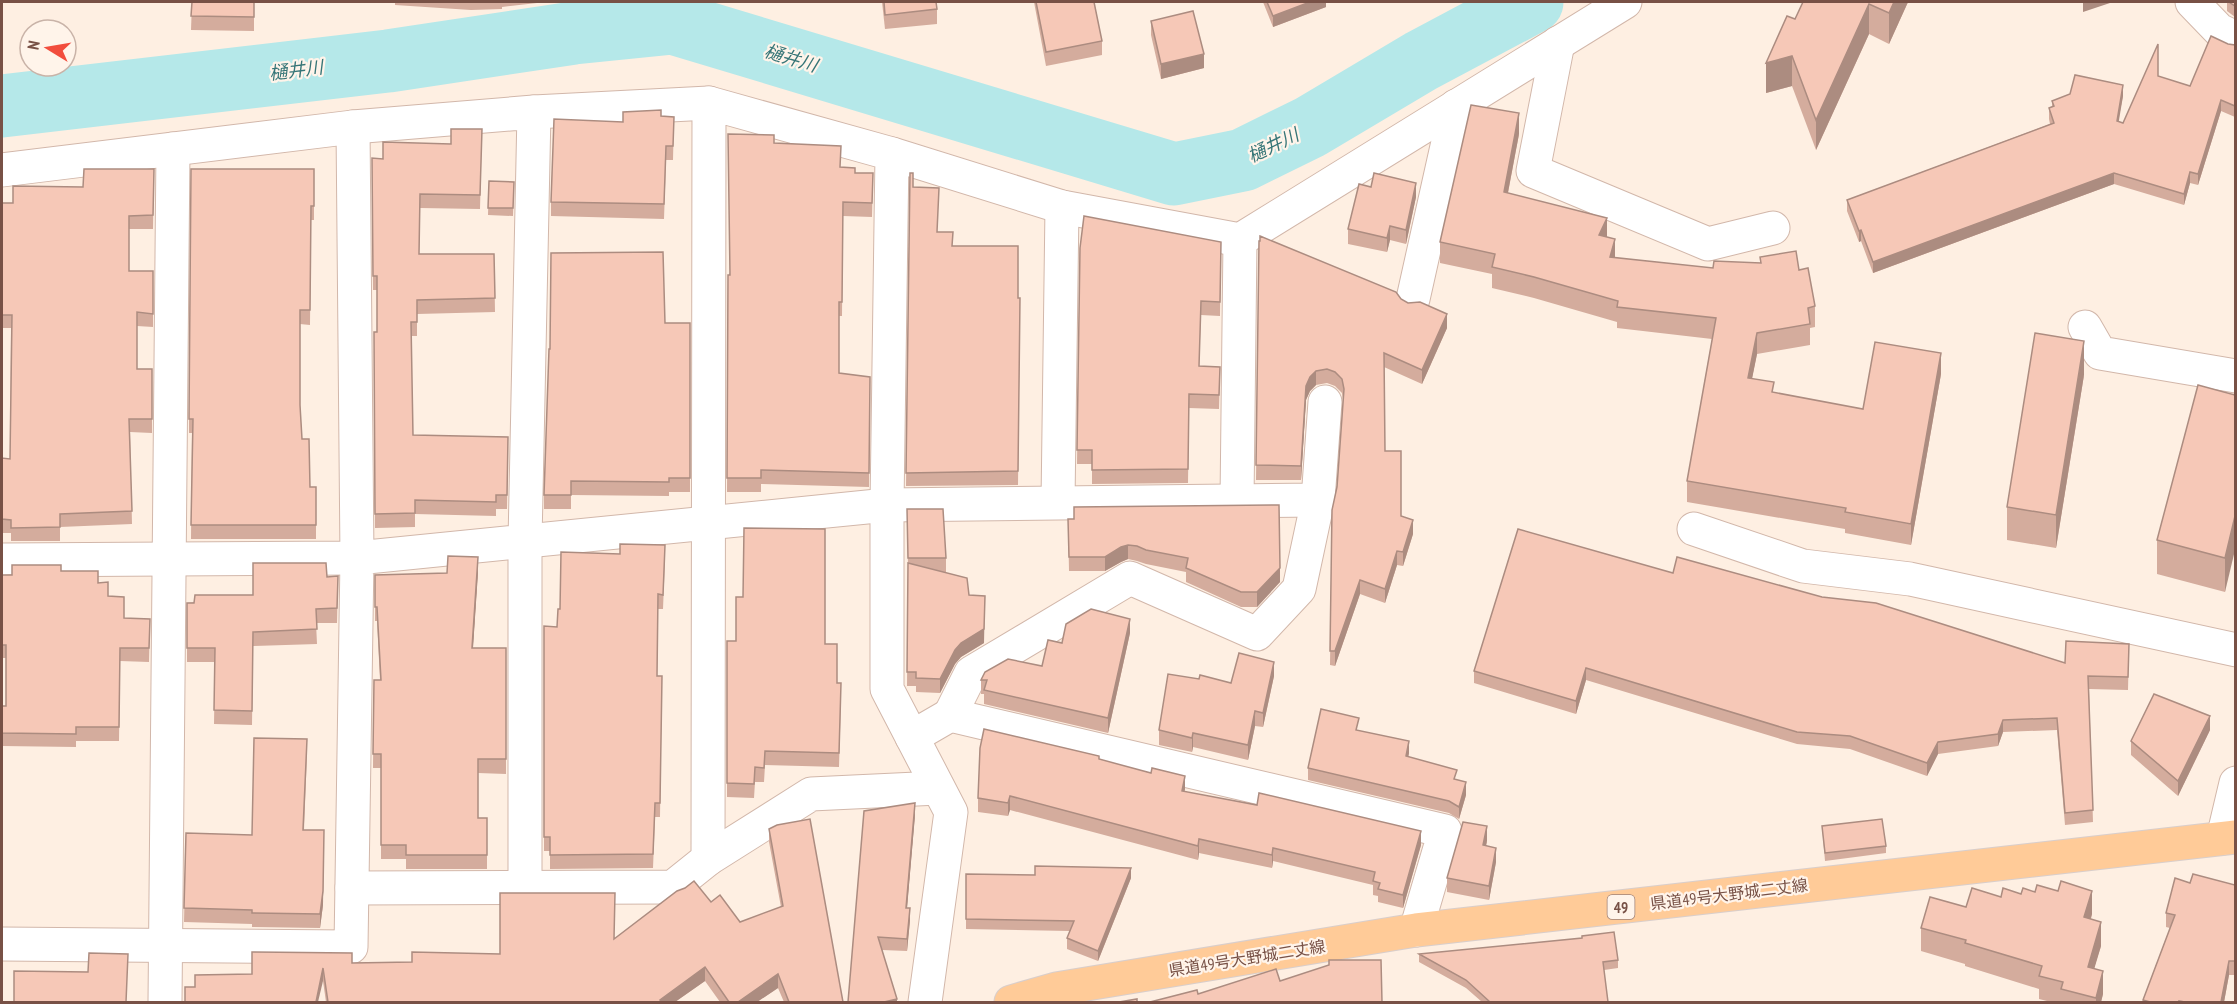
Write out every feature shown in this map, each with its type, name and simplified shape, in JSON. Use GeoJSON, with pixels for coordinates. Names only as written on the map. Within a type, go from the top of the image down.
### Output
{"type":"FeatureCollection","features":[{"type":"Feature","properties":{"kind":"main road","name":"県道49号大野城二丈線"},"geometry":{"type":"LineString","coordinates":[[1011,1002],[1058,996],[1416,930],[2229,837]]}},
{"type":"Feature","properties":{"kind":"street"},"geometry":{"type":"LineString","coordinates":[[2,170],[353,127],[534,112],[710,103],[892,154],[1062,207],[1240,240],[1625,2]]}},
{"type":"Feature","properties":{"kind":"street"},"geometry":{"type":"LineString","coordinates":[[2192,2],[2219,30],[2235,38]]}},
{"type":"Feature","properties":{"kind":"street"},"geometry":{"type":"LineString","coordinates":[[1558,43],[1533,171],[1707,244],[1773,228]]}},
{"type":"Feature","properties":{"kind":"street"},"geometry":{"type":"LineString","coordinates":[[708,859],[710,103]]}},
{"type":"Feature","properties":{"kind":"street"},"geometry":{"type":"LineString","coordinates":[[1413,299],[1456,106]]}},
{"type":"Feature","properties":{"kind":"street"},"geometry":{"type":"LineString","coordinates":[[525,887],[525,541],[534,112]]}},
{"type":"Feature","properties":{"kind":"street"},"geometry":{"type":"LineString","coordinates":[[2,944],[351,948],[357,558],[353,127]]}},
{"type":"Feature","properties":{"kind":"street"},"geometry":{"type":"LineString","coordinates":[[165,1002],[173,149]]}},
{"type":"Feature","properties":{"kind":"street"},"geometry":{"type":"LineString","coordinates":[[892,154],[887,689],[951,812],[925,1002]]}},
{"type":"Feature","properties":{"kind":"street"},"geometry":{"type":"LineString","coordinates":[[1058,502],[1062,207]]}},
{"type":"Feature","properties":{"kind":"street"},"geometry":{"type":"LineString","coordinates":[[1236,501],[1240,240]]}},
{"type":"Feature","properties":{"kind":"street"},"geometry":{"type":"LineString","coordinates":[[2085,327],[2100,353],[2235,376]]}},
{"type":"Feature","properties":{"kind":"street"},"geometry":{"type":"LineString","coordinates":[[912,737],[950,715],[971,673],[1130,578],[1257,634],[1299,589],[1318,500],[1325,402]]}},
{"type":"Feature","properties":{"kind":"street"},"geometry":{"type":"LineString","coordinates":[[2,560],[357,558],[887,505],[1318,500]]}},
{"type":"Feature","properties":{"kind":"street"},"geometry":{"type":"LineString","coordinates":[[1694,529],[1803,566],[1910,579],[2235,650]]}},
{"type":"Feature","properties":{"kind":"street"},"geometry":{"type":"LineString","coordinates":[[950,715],[1445,831],[1416,930]]}},
{"type":"Feature","properties":{"kind":"street"},"geometry":{"type":"LineString","coordinates":[[2229,837],[2235,783]]}},
{"type":"Feature","properties":{"kind":"street"},"geometry":{"type":"LineString","coordinates":[[352,888],[673,887],[708,859],[811,795],[938,788]]}},
{"type":"Feature","properties":{"kind":"building"},"geometry":{"type":"Polygon","coordinates":[[[192,2],[254,2],[254,17],[191,16],[192,2]]]}},
{"type":"Feature","properties":{"kind":"building"},"geometry":{"type":"Polygon","coordinates":[[[884,2],[936,2],[937,9],[885,15],[884,2]]]}},
{"type":"Feature","properties":{"kind":"building"},"geometry":{"type":"Polygon","coordinates":[[[1036,2],[1094,2],[1102,41],[1046,52],[1036,2]]]}},
{"type":"Feature","properties":{"kind":"building"},"geometry":{"type":"Polygon","coordinates":[[[1267,2],[1310,2],[1273,16],[1267,2]]]}},
{"type":"Feature","properties":{"kind":"building"},"geometry":{"type":"Polygon","coordinates":[[[1803,2],[1894,2],[1889,13],[1869,4],[1816,120],[1792,56],[1766,63],[1787,16],[1795,19],[1803,2]]]}},
{"type":"Feature","properties":{"kind":"building"},"geometry":{"type":"Polygon","coordinates":[[[1193,11],[1204,54],[1161,64],[1151,21],[1193,11]]]}},
{"type":"Feature","properties":{"kind":"building"},"geometry":{"type":"Polygon","coordinates":[[[2211,36],[2235,45],[2235,106],[2221,100],[2198,174],[2190,172],[2184,194],[2114,173],[1873,262],[1847,200],[2054,123],[2049,108],[2054,106],[2052,101],[2070,94],[2075,75],[2123,85],[2117,121],[2123,123],[2158,44],[2158,76],[2190,86],[2211,36]]]}},
{"type":"Feature","properties":{"kind":"building"},"geometry":{"type":"Polygon","coordinates":[[[1471,105],[1519,113],[1504,192],[1607,218],[1599,235],[1615,239],[1610,257],[1713,268],[1714,261],[1761,263],[1760,257],[1796,251],[1799,270],[1808,268],[1815,306],[1808,308],[1810,324],[1757,333],[1748,378],[1774,382],[1772,392],[1863,409],[1875,342],[1941,353],[1911,524],[1845,512],[1846,508],[1687,481],[1716,318],[1617,307],[1618,301],[1492,267],[1495,254],[1440,242],[1471,105]]]}},
{"type":"Feature","properties":{"kind":"building"},"geometry":{"type":"Polygon","coordinates":[[[661,110],[661,116],[674,117],[673,146],[666,146],[664,204],[551,202],[554,119],[623,122],[623,112],[661,110]]]}},
{"type":"Feature","properties":{"kind":"building"},"geometry":{"type":"Polygon","coordinates":[[[451,129],[482,129],[480,195],[420,194],[419,254],[494,254],[495,298],[417,300],[417,322],[411,322],[413,435],[508,437],[507,495],[496,495],[496,502],[415,500],[415,513],[375,514],[374,332],[377,332],[377,276],[373,276],[372,158],[383,159],[383,142],[451,144],[451,129]]]}},
{"type":"Feature","properties":{"kind":"building"},"geometry":{"type":"Polygon","coordinates":[[[728,134],[774,135],[774,143],[841,146],[840,167],[855,168],[855,173],[873,173],[872,203],[843,202],[842,302],[839,302],[839,373],[870,377],[869,473],[761,470],[761,478],[727,478],[728,275],[730,275],[728,134]]]}},
{"type":"Feature","properties":{"kind":"building"},"geometry":{"type":"Polygon","coordinates":[[[84,169],[154,169],[153,215],[129,216],[129,271],[153,271],[153,314],[137,312],[137,369],[152,369],[152,419],[129,419],[132,511],[60,514],[60,527],[11,528],[11,520],[2,519],[2,458],[10,459],[12,315],[2,315],[2,203],[13,203],[13,186],[83,187],[84,169]]]}},
{"type":"Feature","properties":{"kind":"building"},"geometry":{"type":"Polygon","coordinates":[[[191,169],[314,169],[314,206],[311,206],[310,310],[300,310],[300,405],[302,439],[309,439],[310,487],[316,487],[316,525],[191,525],[193,419],[189,419],[191,169]]]}},
{"type":"Feature","properties":{"kind":"building"},"geometry":{"type":"Polygon","coordinates":[[[910,173],[913,173],[913,187],[939,188],[937,232],[953,232],[952,246],[1018,246],[1018,298],[1020,298],[1018,471],[906,473],[910,173]]]}},
{"type":"Feature","properties":{"kind":"building"},"geometry":{"type":"Polygon","coordinates":[[[1374,173],[1416,183],[1406,230],[1390,226],[1387,238],[1348,229],[1359,184],[1371,187],[1374,173]]]}},
{"type":"Feature","properties":{"kind":"building"},"geometry":{"type":"Polygon","coordinates":[[[489,181],[514,182],[513,208],[488,208],[489,181]]]}},
{"type":"Feature","properties":{"kind":"building"},"geometry":{"type":"Polygon","coordinates":[[[1084,216],[1221,242],[1220,302],[1201,301],[1199,366],[1220,367],[1219,395],[1189,394],[1188,469],[1092,470],[1092,450],[1077,450],[1080,248],[1084,216]]]}},
{"type":"Feature","properties":{"kind":"building"},"geometry":{"type":"Polygon","coordinates":[[[1260,236],[1396,292],[1408,303],[1420,302],[1447,314],[1422,370],[1384,353],[1385,451],[1401,451],[1401,516],[1413,520],[1403,552],[1397,551],[1385,589],[1360,580],[1335,651],[1330,651],[1332,510],[1337,487],[1344,389],[1342,379],[1335,372],[1327,369],[1316,371],[1306,386],[1301,466],[1256,465],[1260,236]]]}},
{"type":"Feature","properties":{"kind":"building"},"geometry":{"type":"Polygon","coordinates":[[[663,252],[665,323],[690,323],[690,478],[669,478],[669,482],[571,481],[571,495],[544,495],[551,253],[663,252]]]}},
{"type":"Feature","properties":{"kind":"building"},"geometry":{"type":"Polygon","coordinates":[[[2035,333],[2084,341],[2056,515],[2007,507],[2035,333]]]}},
{"type":"Feature","properties":{"kind":"building"},"geometry":{"type":"Polygon","coordinates":[[[2198,385],[2235,395],[2235,516],[2225,558],[2157,540],[2198,385]]]}},
{"type":"Feature","properties":{"kind":"building"},"geometry":{"type":"Polygon","coordinates":[[[1279,505],[1280,568],[1257,592],[1241,592],[1186,568],[1188,558],[1146,550],[1137,546],[1121,547],[1105,557],[1069,557],[1068,519],[1074,519],[1074,507],[1279,505]]]}},
{"type":"Feature","properties":{"kind":"building"},"geometry":{"type":"Polygon","coordinates":[[[907,509],[943,509],[946,558],[908,558],[907,509]]]}},
{"type":"Feature","properties":{"kind":"building"},"geometry":{"type":"Polygon","coordinates":[[[744,528],[825,529],[825,644],[837,644],[837,683],[841,683],[839,753],[765,751],[764,768],[755,767],[754,784],[727,783],[727,641],[736,641],[736,597],[743,597],[744,528]]]}},
{"type":"Feature","properties":{"kind":"building"},"geometry":{"type":"Polygon","coordinates":[[[1518,529],[1673,573],[1677,557],[1822,597],[1876,603],[2065,663],[2066,641],[2129,644],[2128,677],[2088,676],[2093,810],[2065,813],[2057,718],[2003,720],[1998,734],[1938,742],[1927,763],[1850,736],[1797,732],[1586,668],[1576,701],[1474,671],[1518,529]]]}},
{"type":"Feature","properties":{"kind":"building"},"geometry":{"type":"Polygon","coordinates":[[[620,544],[665,545],[663,595],[658,594],[657,676],[662,676],[660,803],[655,803],[653,854],[550,855],[550,837],[544,837],[544,626],[557,627],[558,609],[560,609],[561,552],[620,554],[620,544]]]}},
{"type":"Feature","properties":{"kind":"building"},"geometry":{"type":"Polygon","coordinates":[[[448,556],[478,557],[472,648],[506,648],[506,759],[478,759],[478,818],[487,818],[487,855],[406,855],[406,845],[381,845],[381,754],[373,754],[374,680],[381,680],[377,607],[375,607],[375,575],[447,573],[448,556]]]}},
{"type":"Feature","properties":{"kind":"building"},"geometry":{"type":"Polygon","coordinates":[[[253,563],[326,563],[327,577],[338,576],[337,608],[316,609],[317,629],[253,632],[252,711],[214,710],[215,648],[187,648],[187,603],[194,603],[195,595],[253,595],[253,563]]]}},
{"type":"Feature","properties":{"kind":"building"},"geometry":{"type":"Polygon","coordinates":[[[908,563],[967,578],[969,595],[985,596],[984,629],[961,643],[940,679],[916,678],[916,672],[907,672],[908,563]]]}},
{"type":"Feature","properties":{"kind":"building"},"geometry":{"type":"Polygon","coordinates":[[[12,565],[61,565],[61,571],[98,571],[98,583],[108,582],[108,596],[124,597],[124,618],[150,619],[149,648],[120,648],[119,727],[76,727],[76,734],[2,733],[2,706],[6,706],[6,645],[2,645],[2,575],[12,575],[12,565]]]}},
{"type":"Feature","properties":{"kind":"building"},"geometry":{"type":"Polygon","coordinates":[[[1091,609],[1130,619],[1108,718],[984,690],[987,680],[981,680],[985,672],[1008,659],[1042,666],[1048,640],[1062,643],[1066,624],[1091,609]]]}},
{"type":"Feature","properties":{"kind":"building"},"geometry":{"type":"Polygon","coordinates":[[[1239,653],[1274,662],[1263,713],[1255,711],[1248,745],[1193,733],[1192,738],[1159,730],[1168,674],[1199,679],[1200,675],[1231,683],[1239,653]]]}},
{"type":"Feature","properties":{"kind":"building"},"geometry":{"type":"Polygon","coordinates":[[[2154,694],[2210,716],[2178,781],[2131,741],[2154,694]]]}},
{"type":"Feature","properties":{"kind":"building"},"geometry":{"type":"Polygon","coordinates":[[[1321,709],[1359,718],[1356,730],[1409,741],[1406,756],[1457,770],[1454,779],[1466,782],[1459,807],[1449,801],[1308,768],[1321,709]]]}},
{"type":"Feature","properties":{"kind":"building"},"geometry":{"type":"Polygon","coordinates":[[[984,729],[1099,756],[1099,759],[1151,773],[1152,768],[1185,776],[1182,791],[1257,805],[1259,793],[1421,831],[1403,895],[1378,889],[1380,883],[1373,881],[1375,872],[1273,848],[1272,855],[1199,839],[1198,846],[1010,796],[1008,803],[978,798],[980,748],[984,729]]]}},
{"type":"Feature","properties":{"kind":"building"},"geometry":{"type":"Polygon","coordinates":[[[254,738],[307,739],[303,830],[324,830],[323,891],[320,914],[252,913],[252,910],[184,908],[186,833],[252,835],[254,738]]]}},
{"type":"Feature","properties":{"kind":"building"},"geometry":{"type":"Polygon","coordinates":[[[915,803],[906,908],[910,908],[907,939],[878,937],[897,999],[884,1002],[848,1002],[864,811],[915,803]]]}},
{"type":"Feature","properties":{"kind":"building"},"geometry":{"type":"Polygon","coordinates":[[[810,819],[843,1002],[789,1002],[778,974],[738,1002],[729,1002],[705,967],[660,1000],[661,1002],[328,1002],[323,968],[316,1002],[185,1002],[185,987],[195,987],[195,975],[252,974],[252,952],[352,953],[352,963],[412,962],[412,952],[500,954],[500,893],[615,893],[614,939],[677,891],[694,881],[711,902],[720,895],[740,922],[783,906],[769,829],[777,825],[810,819]]]}},
{"type":"Feature","properties":{"kind":"building"},"geometry":{"type":"Polygon","coordinates":[[[1882,819],[1886,846],[1825,853],[1822,826],[1882,819]]]}},
{"type":"Feature","properties":{"kind":"building"},"geometry":{"type":"Polygon","coordinates":[[[1463,822],[1487,826],[1483,845],[1496,848],[1489,886],[1447,878],[1463,822]]]}},
{"type":"Feature","properties":{"kind":"building"},"geometry":{"type":"Polygon","coordinates":[[[1035,866],[1131,868],[1098,951],[1067,938],[1074,921],[966,919],[966,874],[1035,875],[1035,866]]]}},
{"type":"Feature","properties":{"kind":"building"},"geometry":{"type":"Polygon","coordinates":[[[2193,874],[2235,885],[2235,961],[2229,961],[2221,1002],[2150,1002],[2143,1000],[2175,915],[2166,913],[2175,878],[2190,883],[2193,874]]]}},
{"type":"Feature","properties":{"kind":"building"},"geometry":{"type":"Polygon","coordinates":[[[2061,881],[2092,891],[2084,917],[2101,922],[2088,967],[2103,971],[2096,998],[2061,989],[2063,982],[2039,976],[2042,966],[1965,943],[1966,940],[1921,928],[1930,897],[1966,907],[1972,888],[2001,897],[2003,888],[2021,894],[2023,888],[2035,892],[2037,885],[2058,891],[2061,881]]]}},
{"type":"Feature","properties":{"kind":"building"},"geometry":{"type":"Polygon","coordinates":[[[1614,932],[1618,960],[1603,962],[1608,1002],[1490,1002],[1466,980],[1419,954],[1582,938],[1582,936],[1614,932]]]}},
{"type":"Feature","properties":{"kind":"building"},"geometry":{"type":"Polygon","coordinates":[[[89,953],[128,954],[126,1002],[14,1002],[14,971],[88,972],[89,953]]]}},
{"type":"Feature","properties":{"kind":"building"},"geometry":{"type":"Polygon","coordinates":[[[1329,960],[1381,960],[1382,1002],[1150,1002],[1197,990],[1198,994],[1276,969],[1280,981],[1329,965],[1329,960]]]}},
{"type":"Feature","properties":{"kind":"building"},"geometry":{"type":"Polygon","coordinates":[[[1137,999],[1137,1002],[1119,1002],[1137,999]]]}},
{"type":"Feature","properties":{"kind":"waterway","name":"樋井川"},"geometry":{"type":"LineString","coordinates":[[2,106],[388,61],[574,33],[673,23],[1174,174],[1243,160],[1310,127],[1421,61],[1532,2]]}}]}
